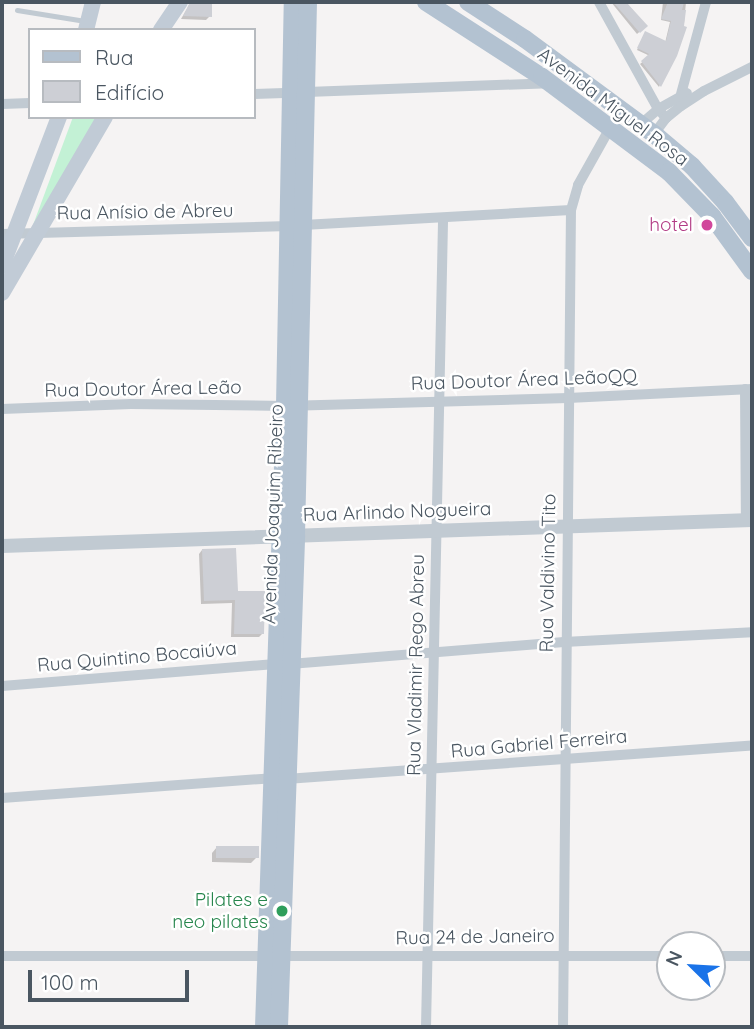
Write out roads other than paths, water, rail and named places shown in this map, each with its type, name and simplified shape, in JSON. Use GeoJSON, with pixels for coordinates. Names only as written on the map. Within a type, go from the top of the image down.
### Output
{"type":"FeatureCollection","features":[{"type":"Feature","properties":{"kind":"main road"},"geometry":{"type":"LineString","coordinates":[[87,25],[93,2]]}},
{"type":"Feature","properties":{"kind":"main road"},"geometry":{"type":"LineString","coordinates":[[163,28],[180,2]]}},
{"type":"Feature","properties":{"kind":"main road","name":"Avenida Joaquim Ribeiro"},"geometry":{"type":"LineString","coordinates":[[293,2],[299,92]]}},
{"type":"Feature","properties":{"kind":"main road","name":"Avenida Joaquim Ribeiro"},"geometry":{"type":"LineString","coordinates":[[264,1027],[273,956],[282,664],[289,536],[299,92],[308,2]]}},
{"type":"Feature","properties":{"kind":"main road","name":"Avenida Miguel Rosa"},"geometry":{"type":"LineString","coordinates":[[426,2],[550,83],[691,192],[752,271]]}},
{"type":"Feature","properties":{"kind":"main road","name":"Avenida Miguel Rosa"},"geometry":{"type":"LineString","coordinates":[[468,2],[647,129],[692,166],[752,238]]}},
{"type":"Feature","properties":{"kind":"main road"},"geometry":{"type":"LineString","coordinates":[[2,266],[9,233],[58,119]]}},
{"type":"Feature","properties":{"kind":"main road"},"geometry":{"type":"LineString","coordinates":[[2,293],[104,119]]}},
{"type":"Feature","properties":{"kind":"main road","name":"Avenida Joaquim Ribeiro"},"geometry":{"type":"LineString","coordinates":[[273,956],[279,1027]]}},
{"type":"Feature","properties":{"kind":"street"},"geometry":{"type":"LineString","coordinates":[[598,2],[662,113]]}},
{"type":"Feature","properties":{"kind":"street"},"geometry":{"type":"LineString","coordinates":[[647,129],[681,94],[706,2]]}},
{"type":"Feature","properties":{"kind":"street"},"geometry":{"type":"LineString","coordinates":[[647,129],[662,113],[752,67]]}},
{"type":"Feature","properties":{"kind":"street"},"geometry":{"type":"LineString","coordinates":[[256,94],[550,83]]}},
{"type":"Feature","properties":{"kind":"street"},"geometry":{"type":"LineString","coordinates":[[681,94],[704,91]]}},
{"type":"Feature","properties":{"kind":"street"},"geometry":{"type":"LineString","coordinates":[[2,104],[28,103]]}},
{"type":"Feature","properties":{"kind":"street","name":"Rua Valdivino Tito"},"geometry":{"type":"LineString","coordinates":[[563,1027],[564,642],[571,210],[578,186],[610,128]]}},
{"type":"Feature","properties":{"kind":"street","name":"Rua Anísio de Abreu"},"geometry":{"type":"LineString","coordinates":[[9,233],[443,219],[571,210]]}},
{"type":"Feature","properties":{"kind":"street","name":"Rua Vladimir Rego Abreu"},"geometry":{"type":"LineString","coordinates":[[426,1027],[443,219]]}},
{"type":"Feature","properties":{"kind":"street"},"geometry":{"type":"LineString","coordinates":[[749,389],[749,520]]}},
{"type":"Feature","properties":{"kind":"street","name":"Rua Doutor Área LeãoQQ"},"geometry":{"type":"LineString","coordinates":[[292,405],[568,398],[749,389]]}},
{"type":"Feature","properties":{"kind":"street","name":"Rua Doutor Área Leão"},"geometry":{"type":"LineString","coordinates":[[2,409],[131,404],[292,405]]}},
{"type":"Feature","properties":{"kind":"street","name":"Rua Arlindo Nogueira"},"geometry":{"type":"LineString","coordinates":[[2,546],[749,520]]}},
{"type":"Feature","properties":{"kind":"street","name":"Rua Quintino Bocaiúva"},"geometry":{"type":"LineString","coordinates":[[2,686],[564,642],[752,632]]}},
{"type":"Feature","properties":{"kind":"street","name":"Rua Gabriel Ferreira"},"geometry":{"type":"LineString","coordinates":[[2,798],[752,746]]}},
{"type":"Feature","properties":{"kind":"street","name":"Rua 24 de Janeiro"},"geometry":{"type":"LineString","coordinates":[[2,956],[656,956]]}},
{"type":"Feature","properties":{"kind":"street"},"geometry":{"type":"LineString","coordinates":[[726,956],[752,956]]}},
{"type":"Feature","properties":{"kind":"lane"},"geometry":{"type":"LineString","coordinates":[[17,10],[87,25]]}},
{"type":"Feature","properties":{"kind":"place","name":"hotel"},"geometry":{"type":"Point","coordinates":[707,225]}},
{"type":"Feature","properties":{"kind":"place","name":"Pilates e neo pilates"},"geometry":{"type":"Point","coordinates":[282,911]}}]}
